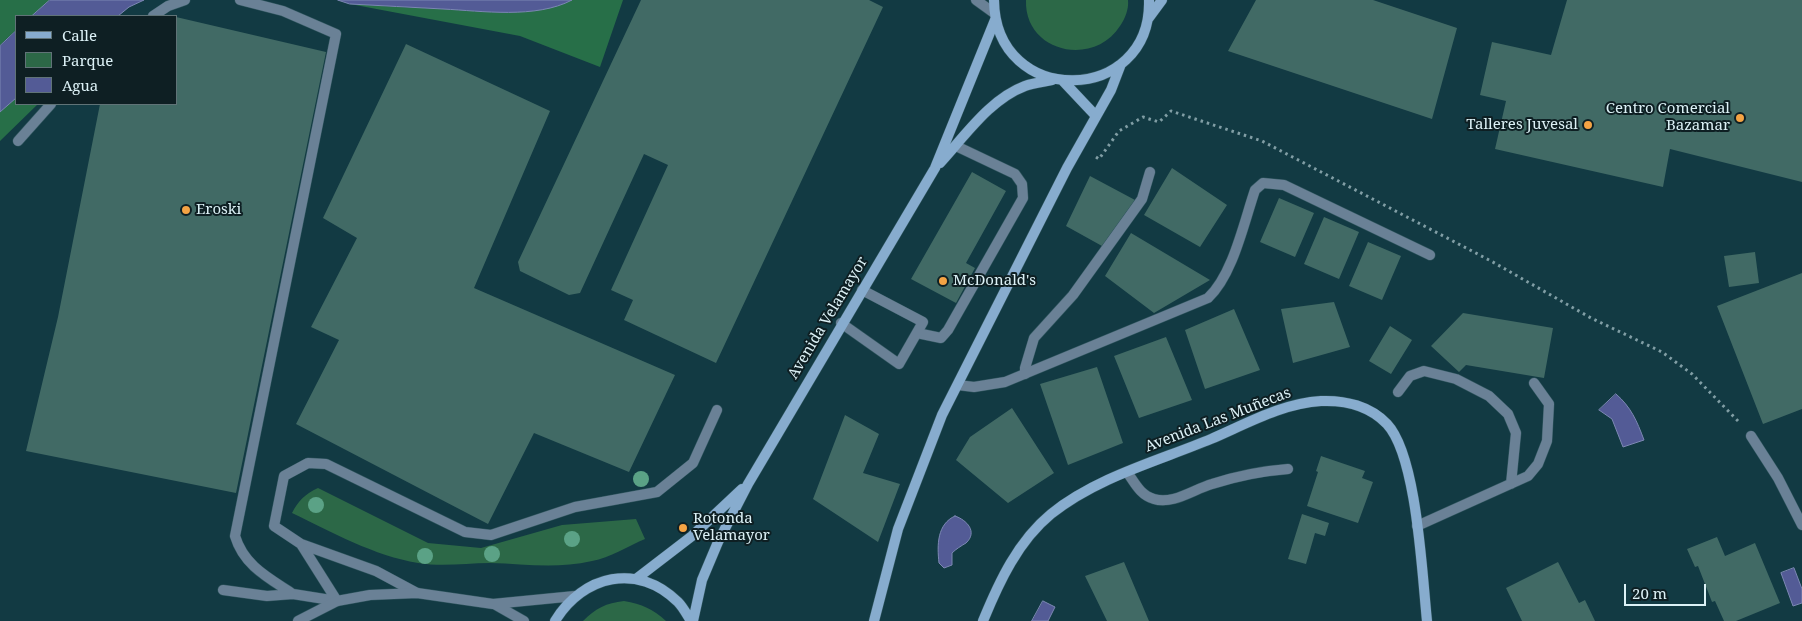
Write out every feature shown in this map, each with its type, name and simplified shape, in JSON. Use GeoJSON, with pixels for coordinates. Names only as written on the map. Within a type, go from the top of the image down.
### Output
{"type":"FeatureCollection","features":[{"type":"Feature","properties":{"kind":"street"},"geometry":{"type":"LineString","coordinates":[[154,15],[168,6],[185,0]]}},
{"type":"Feature","properties":{"kind":"street"},"geometry":{"type":"LineString","coordinates":[[240,0],[283,11],[336,34],[235,536],[239,550],[248,562],[293,594]]}},
{"type":"Feature","properties":{"kind":"street"},"geometry":{"type":"LineString","coordinates":[[976,0],[995,16]]}},
{"type":"Feature","properties":{"kind":"street"},"geometry":{"type":"LineString","coordinates":[[994,0],[995,16],[1003,41],[1015,58],[1033,71],[1058,80],[1096,116]]}},
{"type":"Feature","properties":{"kind":"street"},"geometry":{"type":"LineString","coordinates":[[1147,19],[1148,0]]}},
{"type":"Feature","properties":{"kind":"street"},"geometry":{"type":"LineString","coordinates":[[874,621],[901,521],[942,416],[1121,64],[1135,48],[1147,19],[1162,0]]}},
{"type":"Feature","properties":{"kind":"street"},"geometry":{"type":"LineString","coordinates":[[935,168],[995,16]]}},
{"type":"Feature","properties":{"kind":"street"},"geometry":{"type":"LineString","coordinates":[[935,168],[989,110],[1004,97],[1025,86],[1058,80],[1095,78],[1121,64]]}},
{"type":"Feature","properties":{"kind":"street"},"geometry":{"type":"LineString","coordinates":[[18,141],[50,105]]}},
{"type":"Feature","properties":{"kind":"street"},"geometry":{"type":"LineString","coordinates":[[918,333],[941,338],[948,330],[1023,198],[1022,184],[1015,174],[956,146]]}},
{"type":"Feature","properties":{"kind":"street","name":"Avenida Velamayor"},"geometry":{"type":"LineString","coordinates":[[692,621],[702,580],[718,542],[748,484],[841,323],[935,168]]}},
{"type":"Feature","properties":{"kind":"street"},"geometry":{"type":"LineString","coordinates":[[1025,374],[1034,338],[1073,295],[1142,199],[1150,172]]}},
{"type":"Feature","properties":{"kind":"street"},"geometry":{"type":"LineString","coordinates":[[958,385],[974,387],[997,384],[1208,298],[1216,291],[1231,260],[1255,190],[1263,183],[1284,185],[1430,255]]}},
{"type":"Feature","properties":{"kind":"street"},"geometry":{"type":"LineString","coordinates":[[841,323],[899,364],[923,322],[862,290]]}},
{"type":"Feature","properties":{"kind":"street"},"geometry":{"type":"LineString","coordinates":[[1398,392],[1410,376],[1424,371],[1456,379],[1489,396],[1508,414],[1516,433],[1511,484]]}},
{"type":"Feature","properties":{"kind":"street"},"geometry":{"type":"LineString","coordinates":[[1416,526],[1528,476],[1538,464],[1548,441],[1549,404],[1534,383]]}},
{"type":"Feature","properties":{"kind":"street","name":"Avenida Las Muñecas"},"geometry":{"type":"LineString","coordinates":[[983,621],[1005,573],[1032,532],[1066,503],[1127,472],[1298,404],[1341,402],[1373,412],[1387,425],[1397,439],[1408,466],[1427,621]]}},
{"type":"Feature","properties":{"kind":"street"},"geometry":{"type":"LineString","coordinates":[[417,592],[376,571],[301,544],[274,526],[284,476],[308,463],[326,464],[465,532],[491,535],[575,507],[658,492],[693,463],[717,410]]}},
{"type":"Feature","properties":{"kind":"street"},"geometry":{"type":"LineString","coordinates":[[1751,436],[1778,478],[1802,525]]}},
{"type":"Feature","properties":{"kind":"street"},"geometry":{"type":"LineString","coordinates":[[1127,472],[1142,494],[1161,500],[1175,498],[1211,484],[1259,471],[1288,468]]}},
{"type":"Feature","properties":{"kind":"street","name":"Avenida Velamayor"},"geometry":{"type":"LineString","coordinates":[[636,579],[692,536],[748,484]]}},
{"type":"Feature","properties":{"kind":"street"},"geometry":{"type":"LineString","coordinates":[[301,544],[337,601]]}},
{"type":"Feature","properties":{"kind":"street"},"geometry":{"type":"LineString","coordinates":[[555,621],[563,608],[588,586],[603,580],[620,578],[636,579],[660,587],[679,603],[692,621]]}},
{"type":"Feature","properties":{"kind":"street"},"geometry":{"type":"LineString","coordinates":[[223,590],[267,596],[293,594],[337,601]]}},
{"type":"Feature","properties":{"kind":"street"},"geometry":{"type":"LineString","coordinates":[[298,621],[337,601],[370,595],[417,592],[493,604],[575,596]]}},
{"type":"Feature","properties":{"kind":"street"},"geometry":{"type":"LineString","coordinates":[[493,604],[524,621]]}},
{"type":"Feature","properties":{"kind":"path"},"geometry":{"type":"LineString","coordinates":[[1079,148],[1099,159],[1119,131],[1142,117],[1159,122],[1171,111],[1262,141],[1491,261],[1591,318],[1662,352],[1692,374],[1751,436]]}},
{"type":"Feature","properties":{"kind":"green space"},"geometry":{"type":"Polygon","coordinates":[[[0,0],[50,0],[33,15],[15,15],[15,31],[0,45],[0,0]]]}},
{"type":"Feature","properties":{"kind":"green space"},"geometry":{"type":"Polygon","coordinates":[[[572,0],[623,0],[600,67],[520,36],[350,4],[526,12],[557,6],[572,0]]]}},
{"type":"Feature","properties":{"kind":"green space"},"geometry":{"type":"Polygon","coordinates":[[[1026,0],[1128,0],[1128,3],[1122,23],[1108,39],[1094,47],[1078,50],[1062,48],[1048,42],[1036,32],[1028,18],[1026,0]]]}},
{"type":"Feature","properties":{"kind":"green space"},"geometry":{"type":"Polygon","coordinates":[[[15,99],[15,105],[37,105],[0,141],[0,112],[15,99]]]}},
{"type":"Feature","properties":{"kind":"green space"},"geometry":{"type":"Polygon","coordinates":[[[318,488],[428,543],[481,548],[562,525],[636,519],[645,539],[605,557],[566,565],[490,563],[436,565],[418,563],[402,560],[370,549],[292,513],[302,498],[318,488]]]}},
{"type":"Feature","properties":{"kind":"green space"},"geometry":{"type":"Polygon","coordinates":[[[624,601],[647,608],[666,621],[583,621],[602,607],[624,601]]]}},
{"type":"Feature","properties":{"kind":"water"},"geometry":{"type":"Polygon","coordinates":[[[50,0],[144,0],[129,7],[119,15],[33,15],[50,0]]]}},
{"type":"Feature","properties":{"kind":"water"},"geometry":{"type":"Polygon","coordinates":[[[338,0],[572,0],[542,10],[491,12],[350,4],[338,0]]]}},
{"type":"Feature","properties":{"kind":"water"},"geometry":{"type":"Polygon","coordinates":[[[15,32],[15,99],[0,112],[0,46],[15,32]]]}},
{"type":"Feature","properties":{"kind":"water"},"geometry":{"type":"Polygon","coordinates":[[[1616,394],[1633,415],[1644,440],[1623,447],[1612,419],[1599,410],[1616,394]]]}},
{"type":"Feature","properties":{"kind":"water"},"geometry":{"type":"Polygon","coordinates":[[[955,516],[967,523],[970,527],[971,535],[966,543],[952,553],[952,565],[944,568],[939,563],[938,542],[945,524],[955,516]]]}},
{"type":"Feature","properties":{"kind":"water"},"geometry":{"type":"Polygon","coordinates":[[[1794,568],[1802,589],[1802,603],[1793,606],[1781,573],[1794,568]]]}},
{"type":"Feature","properties":{"kind":"water"},"geometry":{"type":"Polygon","coordinates":[[[1043,601],[1055,607],[1048,621],[1032,621],[1043,601]]]}},
{"type":"Feature","properties":{"kind":"building"},"geometry":{"type":"Polygon","coordinates":[[[641,0],[869,0],[883,7],[716,363],[624,320],[633,300],[611,290],[668,165],[644,154],[580,293],[569,295],[520,271],[518,262],[641,0]]]}},
{"type":"Feature","properties":{"kind":"building"},"geometry":{"type":"Polygon","coordinates":[[[1256,0],[1373,0],[1457,28],[1432,119],[1228,51],[1256,0]]]}},
{"type":"Feature","properties":{"kind":"building","name":"Centro Comercial Bazamar"},"geometry":{"type":"Polygon","coordinates":[[[1567,0],[1802,0],[1802,182],[1670,149],[1663,187],[1495,149],[1506,101],[1480,95],[1492,42],[1551,55],[1567,0]]]}},
{"type":"Feature","properties":{"kind":"building","name":"Eroski"},"geometry":{"type":"Polygon","coordinates":[[[178,17],[326,52],[236,493],[26,451],[58,317],[100,105],[178,105],[178,17]]]}},
{"type":"Feature","properties":{"kind":"building"},"geometry":{"type":"Polygon","coordinates":[[[406,44],[550,111],[474,288],[675,375],[629,472],[534,433],[488,524],[296,424],[339,340],[311,327],[357,238],[323,218],[406,44]]]}},
{"type":"Feature","properties":{"kind":"building"},"geometry":{"type":"Polygon","coordinates":[[[1172,168],[1227,205],[1200,247],[1144,215],[1172,168]]]}},
{"type":"Feature","properties":{"kind":"building"},"geometry":{"type":"Polygon","coordinates":[[[972,172],[1006,191],[966,263],[975,268],[956,303],[911,279],[972,172]]]}},
{"type":"Feature","properties":{"kind":"building"},"geometry":{"type":"Polygon","coordinates":[[[1090,176],[1135,200],[1102,246],[1066,226],[1090,176]]]}},
{"type":"Feature","properties":{"kind":"building"},"geometry":{"type":"Polygon","coordinates":[[[1279,198],[1314,213],[1295,257],[1260,242],[1279,198]]]}},
{"type":"Feature","properties":{"kind":"building"},"geometry":{"type":"Polygon","coordinates":[[[1324,217],[1359,232],[1339,279],[1304,264],[1324,217]]]}},
{"type":"Feature","properties":{"kind":"building"},"geometry":{"type":"Polygon","coordinates":[[[1131,233],[1210,280],[1154,313],[1105,276],[1131,233]]]}},
{"type":"Feature","properties":{"kind":"building"},"geometry":{"type":"Polygon","coordinates":[[[1368,242],[1401,256],[1382,300],[1349,286],[1368,242]]]}},
{"type":"Feature","properties":{"kind":"building"},"geometry":{"type":"Polygon","coordinates":[[[1755,252],[1759,283],[1729,287],[1724,256],[1755,252]]]}},
{"type":"Feature","properties":{"kind":"building"},"geometry":{"type":"Polygon","coordinates":[[[1802,273],[1802,409],[1763,424],[1717,306],[1802,273]]]}},
{"type":"Feature","properties":{"kind":"building"},"geometry":{"type":"Polygon","coordinates":[[[1334,302],[1350,347],[1293,363],[1281,309],[1334,302]]]}},
{"type":"Feature","properties":{"kind":"building"},"geometry":{"type":"Polygon","coordinates":[[[1234,309],[1260,370],[1205,389],[1185,330],[1234,309]]]}},
{"type":"Feature","properties":{"kind":"building"},"geometry":{"type":"Polygon","coordinates":[[[1463,313],[1553,328],[1544,378],[1466,365],[1459,372],[1431,346],[1463,313]]]}},
{"type":"Feature","properties":{"kind":"building"},"geometry":{"type":"Polygon","coordinates":[[[1390,326],[1412,340],[1391,374],[1369,361],[1390,326]]]}},
{"type":"Feature","properties":{"kind":"building"},"geometry":{"type":"Polygon","coordinates":[[[1166,337],[1192,400],[1139,418],[1114,356],[1166,337]]]}},
{"type":"Feature","properties":{"kind":"building"},"geometry":{"type":"Polygon","coordinates":[[[1097,367],[1123,443],[1068,465],[1040,384],[1097,367]]]}},
{"type":"Feature","properties":{"kind":"building"},"geometry":{"type":"Polygon","coordinates":[[[1012,408],[1054,473],[1008,503],[956,460],[970,437],[1012,408]]]}},
{"type":"Feature","properties":{"kind":"building"},"geometry":{"type":"Polygon","coordinates":[[[845,415],[879,434],[863,473],[900,484],[878,542],[813,499],[845,415]]]}},
{"type":"Feature","properties":{"kind":"building"},"geometry":{"type":"Polygon","coordinates":[[[1321,456],[1365,471],[1362,478],[1373,482],[1358,523],[1307,506],[1321,456]]]}},
{"type":"Feature","properties":{"kind":"building"},"geometry":{"type":"Polygon","coordinates":[[[1302,514],[1329,523],[1325,536],[1315,533],[1306,564],[1288,559],[1302,514]]]}},
{"type":"Feature","properties":{"kind":"building"},"geometry":{"type":"Polygon","coordinates":[[[1717,537],[1725,556],[1755,543],[1780,603],[1736,621],[1724,621],[1715,601],[1712,602],[1698,566],[1695,567],[1687,549],[1717,537]]]}},
{"type":"Feature","properties":{"kind":"building"},"geometry":{"type":"Polygon","coordinates":[[[1124,562],[1149,621],[1107,621],[1085,576],[1124,562]]]}},
{"type":"Feature","properties":{"kind":"building"},"geometry":{"type":"Polygon","coordinates":[[[1558,562],[1579,603],[1585,600],[1595,621],[1522,621],[1506,588],[1558,562]]]}},
{"type":"Feature","properties":{"kind":"place","name":"Centro Comercial Bazamar"},"geometry":{"type":"Point","coordinates":[1740,118]}},
{"type":"Feature","properties":{"kind":"place","name":"Talleres Juvesal"},"geometry":{"type":"Point","coordinates":[1588,125]}},
{"type":"Feature","properties":{"kind":"place","name":"Eroski"},"geometry":{"type":"Point","coordinates":[186,210]}},
{"type":"Feature","properties":{"kind":"place","name":"McDonald's"},"geometry":{"type":"Point","coordinates":[943,281]}},
{"type":"Feature","properties":{"kind":"place","name":"Rotonda Velamayor"},"geometry":{"type":"Point","coordinates":[683,528]}}]}
